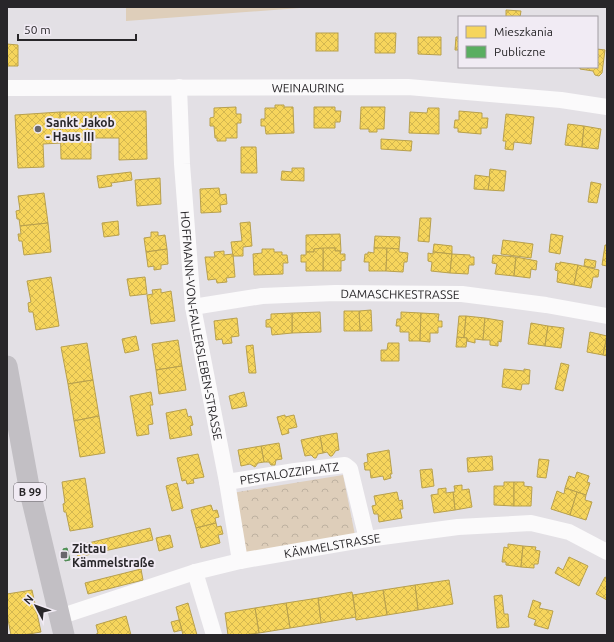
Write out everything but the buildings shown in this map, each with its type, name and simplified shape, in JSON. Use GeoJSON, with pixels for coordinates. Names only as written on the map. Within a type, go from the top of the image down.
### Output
{"type":"FeatureCollection","features":[{"type":"Feature","properties":{"kind":"main road","name":"B 99"},"geometry":{"type":"LineString","coordinates":[[7,366],[30,492],[62,626]]}},
{"type":"Feature","properties":{"kind":"street","name":"HOFFMANN-VON-FALLERSLEBEN-STRASSE"},"geometry":{"type":"LineString","coordinates":[[179,87],[182,164],[193,307],[227,482],[240,561]]}},
{"type":"Feature","properties":{"kind":"street","name":"WEINAURING"},"geometry":{"type":"LineString","coordinates":[[7,88],[408,87],[561,100],[607,107]]}},
{"type":"Feature","properties":{"kind":"street","name":"DAMASCHKESTRASSE"},"geometry":{"type":"LineString","coordinates":[[193,307],[262,296],[335,293],[462,294],[546,304],[607,316]]}},
{"type":"Feature","properties":{"kind":"street","name":"PESTALOZZIPLATZ"},"geometry":{"type":"LineString","coordinates":[[227,482],[295,471],[346,465],[350,468],[367,540]]}},
{"type":"Feature","properties":{"kind":"street","name":"KÄMMELSTRASSE"},"geometry":{"type":"LineString","coordinates":[[62,626],[195,572],[240,561],[367,540],[458,528],[531,523],[569,532],[607,552]]}},
{"type":"Feature","properties":{"kind":"street"},"geometry":{"type":"LineString","coordinates":[[195,572],[214,635]]}},
{"type":"Feature","properties":{"kind":"green space"},"geometry":{"type":"Polygon","coordinates":[[[126,7],[313,7],[126,21],[126,7]]]}},
{"type":"Feature","properties":{"kind":"green space"},"geometry":{"type":"Polygon","coordinates":[[[343,475],[355,535],[245,556],[232,493],[343,475]]]}},
{"type":"Feature","properties":{"kind":"place","name":"Sankt Jakob - Haus III"},"geometry":{"type":"Point","coordinates":[38,129]}},
{"type":"Feature","properties":{"kind":"place","name":"Zittau Kämmelstraße"},"geometry":{"type":"Point","coordinates":[64,555]}}]}
